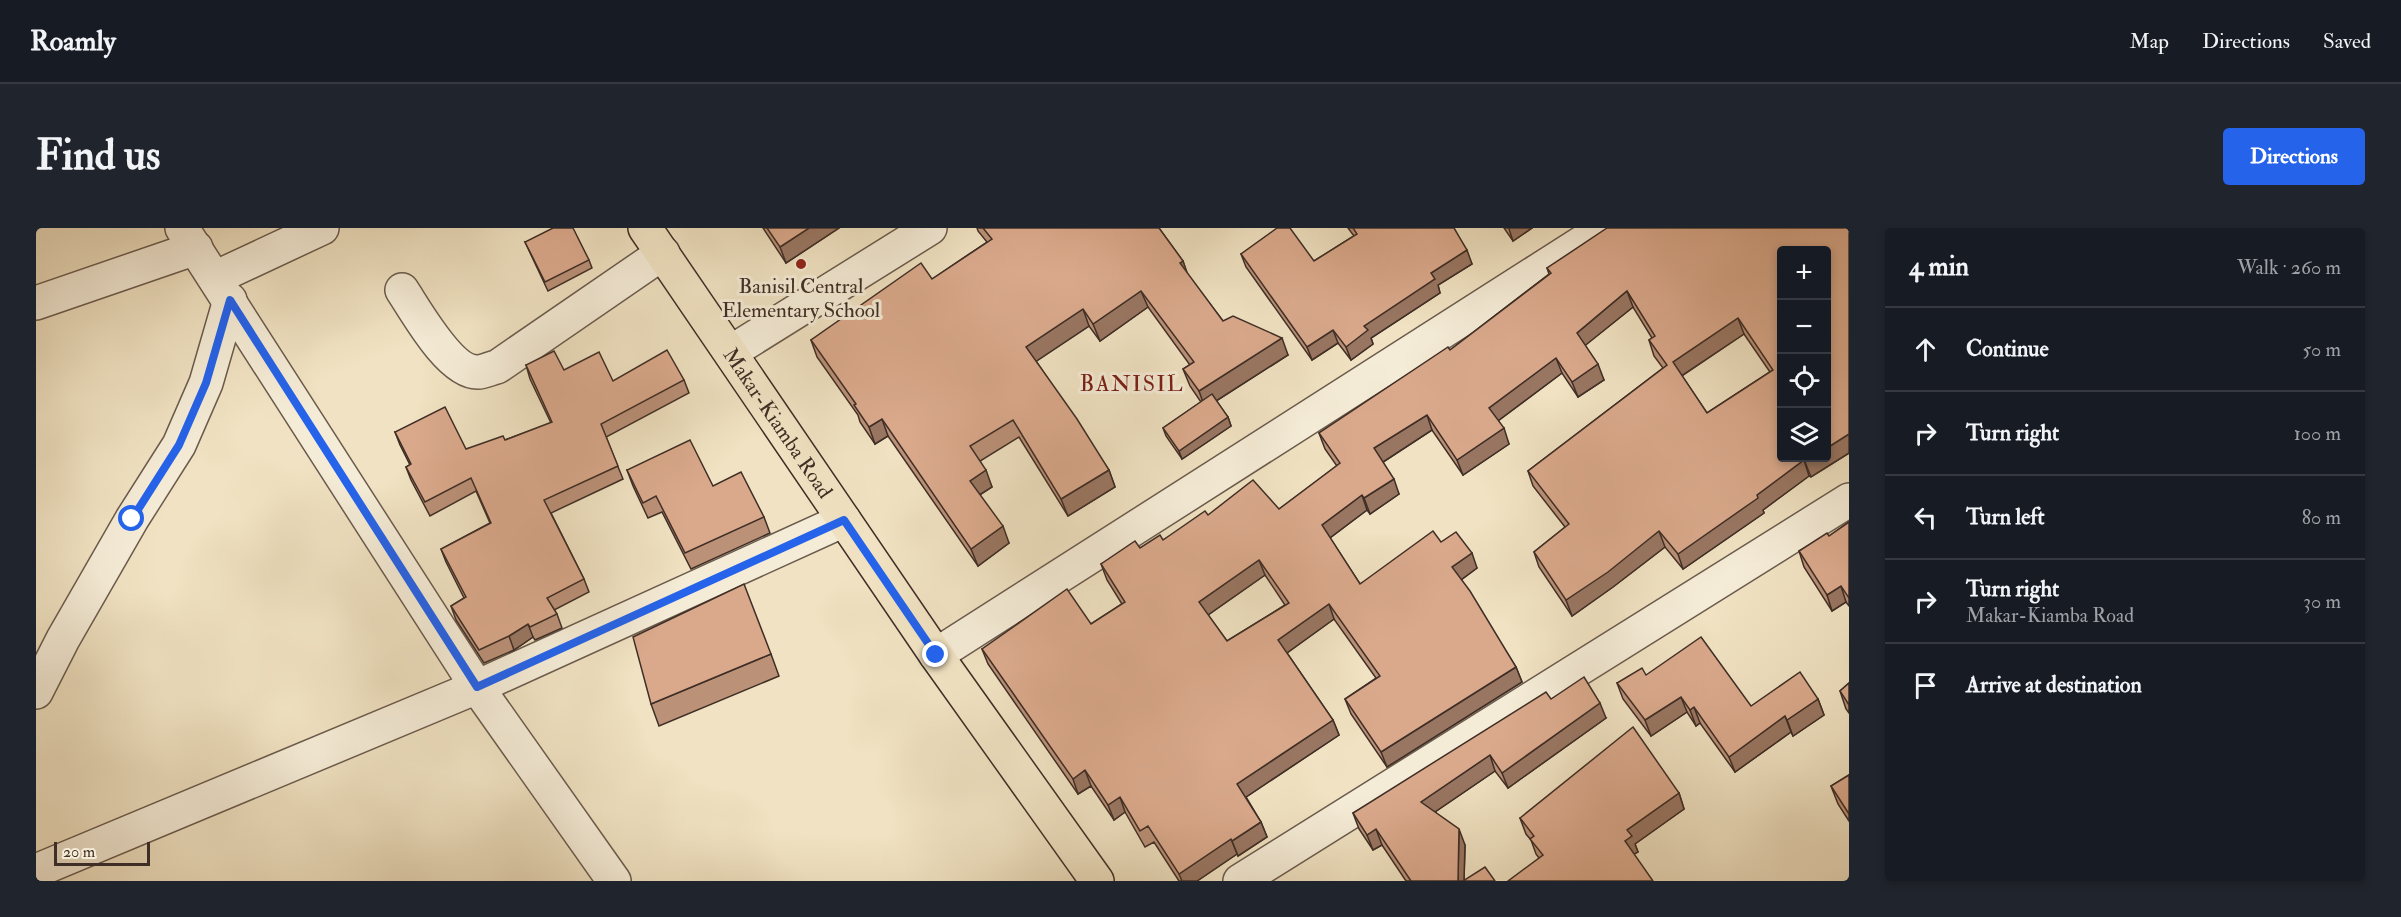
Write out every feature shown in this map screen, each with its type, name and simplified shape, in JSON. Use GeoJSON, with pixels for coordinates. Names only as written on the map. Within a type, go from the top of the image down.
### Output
{"type":"FeatureCollection","features":[{"type":"Feature","properties":{"kind":"main road","name":"Makar-Kiamba Road"},"geometry":{"type":"LineString","coordinates":[[654,241],[936,655],[1097,881]]}},
{"type":"Feature","properties":{"kind":"street"},"geometry":{"type":"LineString","coordinates":[[36,692],[63,639],[179,445],[206,383],[223,289],[322,228]]}},
{"type":"Feature","properties":{"kind":"street"},"geometry":{"type":"LineString","coordinates":[[731,352],[930,228]]}},
{"type":"Feature","properties":{"kind":"street"},"geometry":{"type":"LineString","coordinates":[[936,655],[1605,228]]}},
{"type":"Feature","properties":{"kind":"street"},"geometry":{"type":"LineString","coordinates":[[36,303],[189,238],[477,687],[614,881]]}},
{"type":"Feature","properties":{"kind":"street"},"geometry":{"type":"LineString","coordinates":[[402,290],[444,351],[460,366],[477,372],[497,367],[654,241]]}},
{"type":"Feature","properties":{"kind":"street"},"geometry":{"type":"LineString","coordinates":[[1239,881],[1849,500]]}},
{"type":"Feature","properties":{"kind":"street"},"geometry":{"type":"LineString","coordinates":[[36,871],[477,687],[844,520]]}},
{"type":"Feature","properties":{"kind":"building"},"geometry":{"type":"Polygon","coordinates":[[[553,228],[573,228],[589,260],[545,282],[525,242],[553,228]]]}},
{"type":"Feature","properties":{"kind":"building"},"geometry":{"type":"Polygon","coordinates":[[[767,228],[809,228],[780,247],[767,228]]]}},
{"type":"Feature","properties":{"kind":"building"},"geometry":{"type":"Polygon","coordinates":[[[983,228],[1159,228],[1183,261],[1180,263],[1223,321],[1233,316],[1282,338],[1199,391],[1183,369],[1194,362],[1141,291],[1093,324],[1083,309],[1026,347],[1077,419],[1109,470],[1061,499],[1013,420],[970,446],[986,470],[970,481],[1003,526],[971,549],[882,419],[869,427],[854,405],[856,404],[811,340],[921,263],[932,279],[992,239],[983,228]]]}},
{"type":"Feature","properties":{"kind":"building"},"geometry":{"type":"Polygon","coordinates":[[[1277,228],[1290,228],[1314,261],[1357,234],[1353,228],[1454,228],[1467,250],[1431,273],[1435,279],[1364,326],[1368,330],[1346,347],[1333,330],[1307,347],[1241,254],[1277,228]]]}},
{"type":"Feature","properties":{"kind":"building"},"geometry":{"type":"Polygon","coordinates":[[[1607,228],[1849,228],[1849,434],[1831,445],[1831,246],[1777,246],[1777,462],[1801,462],[1757,495],[1758,498],[1678,554],[1659,531],[1608,572],[1566,600],[1534,552],[1569,524],[1528,471],[1667,365],[1649,340],[1655,336],[1627,291],[1577,333],[1598,364],[1572,382],[1556,358],[1489,408],[1504,428],[1457,460],[1427,415],[1374,448],[1394,479],[1364,498],[1362,495],[1322,525],[1360,584],[1433,531],[1441,542],[1456,532],[1472,553],[1452,567],[1470,591],[1516,667],[1381,752],[1345,699],[1380,676],[1329,604],[1278,640],[1333,720],[1237,784],[1261,822],[1179,874],[1148,826],[1140,831],[1120,797],[1108,805],[1085,770],[1073,779],[982,649],[1067,589],[1091,624],[1125,602],[1101,564],[1135,541],[1140,548],[1160,535],[1163,540],[1205,511],[1208,515],[1253,480],[1279,509],[1340,463],[1319,433],[1448,347],[1450,350],[1551,273],[1547,268],[1607,228]],[[1738,318],[1673,362],[1707,413],[1773,370],[1738,318]],[[1259,560],[1199,602],[1227,641],[1289,603],[1259,560]]]}},
{"type":"Feature","properties":{"kind":"building"},"geometry":{"type":"Polygon","coordinates":[[[667,350],[684,380],[601,424],[618,466],[544,500],[584,579],[547,598],[557,614],[530,627],[528,624],[479,650],[451,606],[466,597],[441,549],[491,523],[471,478],[425,502],[406,467],[411,464],[395,432],[445,407],[466,449],[503,436],[505,440],[552,422],[526,365],[554,351],[564,370],[599,352],[613,381],[667,350]]]}},
{"type":"Feature","properties":{"kind":"building"},"geometry":{"type":"Polygon","coordinates":[[[1212,394],[1228,417],[1179,451],[1163,428],[1212,394]]]}},
{"type":"Feature","properties":{"kind":"building"},"geometry":{"type":"Polygon","coordinates":[[[690,440],[713,486],[741,472],[764,517],[685,553],[656,496],[643,503],[627,470],[690,440]]]}},
{"type":"Feature","properties":{"kind":"building"},"geometry":{"type":"Polygon","coordinates":[[[1849,522],[1849,598],[1841,586],[1827,595],[1799,551],[1827,533],[1829,536],[1849,522]]]}},
{"type":"Feature","properties":{"kind":"building"},"geometry":{"type":"Polygon","coordinates":[[[744,584],[771,654],[651,704],[633,637],[744,584]]]}},
{"type":"Feature","properties":{"kind":"building"},"geometry":{"type":"Polygon","coordinates":[[[1701,637],[1751,706],[1800,672],[1818,699],[1787,720],[1785,716],[1729,757],[1694,707],[1690,710],[1681,697],[1645,720],[1617,683],[1642,668],[1646,675],[1701,637]]]}},
{"type":"Feature","properties":{"kind":"building"},"geometry":{"type":"Polygon","coordinates":[[[1584,677],[1600,703],[1502,773],[1490,755],[1421,802],[1459,829],[1458,881],[1411,881],[1376,829],[1367,835],[1353,813],[1546,692],[1551,699],[1584,677]]]}},
{"type":"Feature","properties":{"kind":"building"},"geometry":{"type":"Polygon","coordinates":[[[1849,683],[1849,705],[1840,691],[1849,683]]]}},
{"type":"Feature","properties":{"kind":"building"},"geometry":{"type":"Polygon","coordinates":[[[1633,727],[1679,793],[1627,830],[1632,836],[1625,841],[1653,881],[1508,881],[1543,855],[1530,839],[1534,836],[1520,818],[1633,727]]]}},
{"type":"Feature","properties":{"kind":"building"},"geometry":{"type":"Polygon","coordinates":[[[1849,775],[1849,814],[1831,786],[1849,775]]]}},
{"type":"Feature","properties":{"kind":"building"},"geometry":{"type":"Polygon","coordinates":[[[1485,867],[1495,881],[1463,881],[1485,867]]]}},
{"type":"Feature","properties":{"kind":"place","name":"Banisil Central Elementary School"},"geometry":{"type":"Point","coordinates":[801,264]}},
{"type":"Feature","properties":{"kind":"district","name":"BANISIL"},"geometry":{"type":"Point","coordinates":[1132,384]}},
{"type":"Feature","properties":{"kind":"route"},"geometry":{"type":"LineString","coordinates":[[132,519],[179,445],[206,383],[230,300],[477,687],[844,520],[936,655]]}}]}
